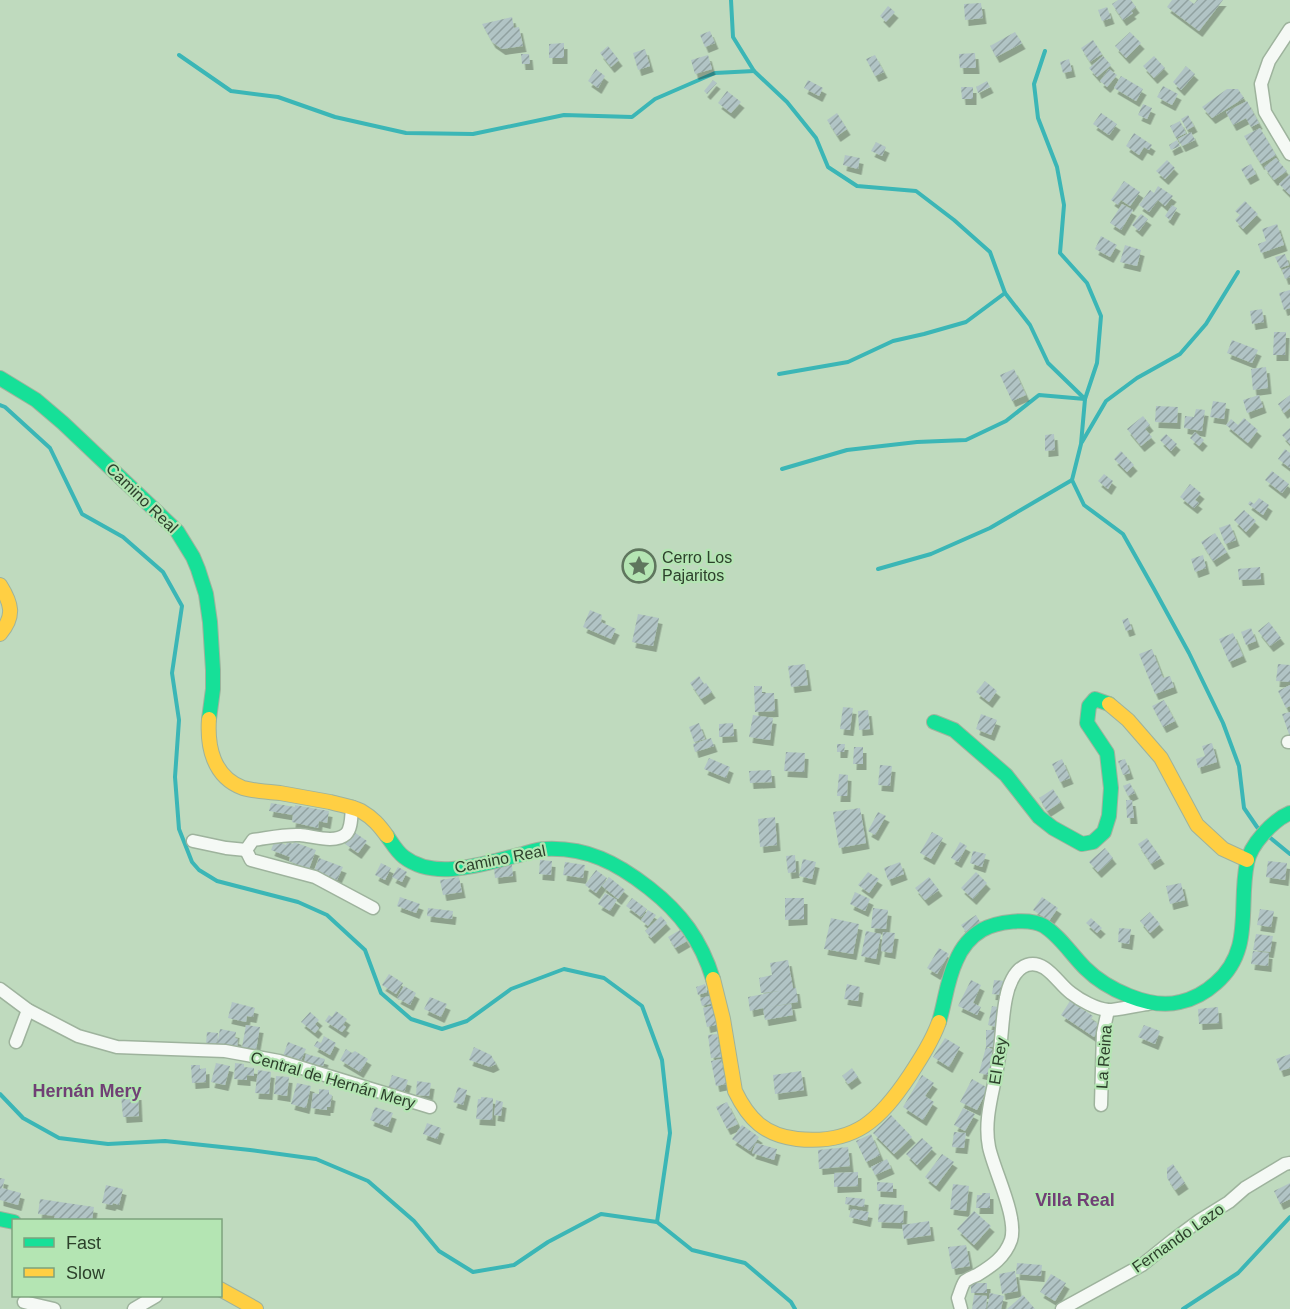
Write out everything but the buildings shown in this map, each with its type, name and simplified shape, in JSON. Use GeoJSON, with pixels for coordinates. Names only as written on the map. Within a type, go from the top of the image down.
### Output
{"type":"FeatureCollection","features":[{"type":"Feature","properties":{"kind":"street"},"geometry":{"type":"LineString","coordinates":[[1290,29],[1269,61],[1261,84],[1265,112],[1290,154]]}},
{"type":"Feature","properties":{"kind":"street","name":"Camino Real"},"geometry":{"type":"LineString","coordinates":[[0,378],[36,400],[63,423],[177,531],[187,544],[201,574],[209,607],[213,652],[213,689],[208,738],[213,759],[222,774],[236,785],[253,790],[303,797],[361,811],[376,821],[404,857],[431,869],[450,870],[543,849],[570,849],[596,855],[623,868],[674,909],[695,937],[709,964],[718,990],[735,1091],[740,1104],[759,1126],[781,1136],[825,1140],[850,1135],[871,1124],[889,1107],[922,1055],[937,1026],[954,962],[968,943],[980,932],[993,925],[1016,922],[1038,923],[1058,939],[1089,973],[1112,988],[1155,1003]]}},
{"type":"Feature","properties":{"kind":"street"},"geometry":{"type":"LineString","coordinates":[[0,585],[8,597],[11,611],[8,625],[0,634]]}},
{"type":"Feature","properties":{"kind":"street"},"geometry":{"type":"LineString","coordinates":[[934,722],[954,730],[1006,775],[1039,817],[1053,828],[1082,844],[1093,843],[1104,832],[1109,816],[1111,788],[1107,753],[1087,723],[1089,706],[1095,699],[1110,704],[1128,720],[1161,758],[1197,825],[1223,849],[1247,860]]}},
{"type":"Feature","properties":{"kind":"street"},"geometry":{"type":"LineString","coordinates":[[246,850],[253,840],[297,835],[339,838],[350,829],[352,807]]}},
{"type":"Feature","properties":{"kind":"street"},"geometry":{"type":"LineString","coordinates":[[1155,1003],[1166,1005],[1193,999],[1212,986],[1230,969],[1239,951],[1247,860],[1257,842],[1275,820],[1290,813]]}},
{"type":"Feature","properties":{"kind":"street"},"geometry":{"type":"LineString","coordinates":[[193,842],[246,850]]}},
{"type":"Feature","properties":{"kind":"street"},"geometry":{"type":"LineString","coordinates":[[246,850],[251,860],[315,877],[373,908]]}},
{"type":"Feature","properties":{"kind":"street","name":"El Rey"},"geometry":{"type":"LineString","coordinates":[[961,1309],[958,1298],[965,1282],[991,1267],[1003,1255],[1012,1238],[1010,1214],[989,1146],[987,1122],[999,1059],[1006,999],[1017,971],[1027,965],[1042,967],[1078,998],[1108,1010],[1155,1003]]}},
{"type":"Feature","properties":{"kind":"street","name":"Central de Hernán Mery"},"geometry":{"type":"LineString","coordinates":[[0,989],[28,1010],[78,1036],[117,1047],[225,1051],[279,1061],[430,1107]]}},
{"type":"Feature","properties":{"kind":"street"},"geometry":{"type":"LineString","coordinates":[[16,1042],[28,1010]]}},
{"type":"Feature","properties":{"kind":"street","name":"La Reina"},"geometry":{"type":"LineString","coordinates":[[1101,1105],[1103,1033],[1108,1010]]}},
{"type":"Feature","properties":{"kind":"street","name":"Fernando Lazo"},"geometry":{"type":"LineString","coordinates":[[1062,1309],[1142,1265],[1245,1188],[1290,1162]]}},
{"type":"Feature","properties":{"kind":"street"},"geometry":{"type":"LineString","coordinates":[[222,1290],[256,1309]]}},
{"type":"Feature","properties":{"kind":"street"},"geometry":{"type":"LineString","coordinates":[[135,1309],[154,1297]]}},
{"type":"Feature","properties":{"kind":"street"},"geometry":{"type":"LineString","coordinates":[[24,1302],[54,1309]]}},
{"type":"Feature","properties":{"kind":"waterway"},"geometry":{"type":"LineString","coordinates":[[731,0],[733,37],[754,71],[787,102],[816,138],[828,167],[857,186],[916,191],[990,252],[1005,293],[1030,325],[1048,363],[1085,399],[1081,444],[1072,480],[1084,505],[1123,534],[1189,653],[1223,723],[1239,766],[1244,808],[1260,830]]}},
{"type":"Feature","properties":{"kind":"waterway"},"geometry":{"type":"LineString","coordinates":[[782,469],[847,450],[917,442],[966,440],[1006,421],[1039,395],[1085,399],[1097,363],[1101,316],[1087,283],[1060,253],[1064,205],[1057,167],[1038,118],[1034,84],[1045,51]]}},
{"type":"Feature","properties":{"kind":"waterway"},"geometry":{"type":"LineString","coordinates":[[179,55],[231,91],[278,97],[335,117],[406,133],[473,134],[564,115],[632,117],[655,99],[715,73],[754,71]]}},
{"type":"Feature","properties":{"kind":"waterway"},"geometry":{"type":"LineString","coordinates":[[1082,442],[1106,401],[1137,378],[1180,354],[1206,324],[1238,272]]}},
{"type":"Feature","properties":{"kind":"waterway"},"geometry":{"type":"LineString","coordinates":[[779,374],[848,362],[893,341],[966,322],[1005,293]]}},
{"type":"Feature","properties":{"kind":"waterway"},"geometry":{"type":"LineString","coordinates":[[0,405],[50,448],[82,514],[123,537],[163,572],[182,606],[172,673],[179,720],[175,777],[179,829],[192,862],[199,870],[217,881],[298,902],[327,915],[365,950],[381,993],[411,1019],[442,1029],[467,1021],[511,989],[564,969],[604,978],[642,1006],[662,1060],[670,1133],[657,1222],[692,1250],[745,1263],[791,1302],[795,1309]]}},
{"type":"Feature","properties":{"kind":"waterway"},"geometry":{"type":"LineString","coordinates":[[878,569],[931,554],[990,528],[1072,480]]}},
{"type":"Feature","properties":{"kind":"waterway"},"geometry":{"type":"LineString","coordinates":[[1268,836],[1290,854]]}},
{"type":"Feature","properties":{"kind":"waterway"},"geometry":{"type":"LineString","coordinates":[[0,1094],[23,1118],[59,1138],[108,1144],[165,1141],[316,1159],[368,1181],[414,1221],[439,1251],[473,1272],[514,1265],[548,1242],[601,1214],[657,1222]]}},
{"type":"Feature","properties":{"kind":"waterway"},"geometry":{"type":"LineString","coordinates":[[1183,1309],[1238,1273],[1290,1217]]}},
{"type":"Feature","properties":{"kind":"traffic: fast"},"geometry":{"type":"LineString","coordinates":[[0,378],[36,400],[63,423],[177,531],[193,557],[206,594],[210,622],[213,689],[209,719]]}},
{"type":"Feature","properties":{"kind":"traffic: fast"},"geometry":{"type":"LineString","coordinates":[[934,722],[954,730],[1006,775],[1039,817],[1053,828],[1082,844],[1093,842],[1104,832],[1109,816],[1111,788],[1107,753],[1087,723],[1089,706],[1095,699],[1109,704]]}},
{"type":"Feature","properties":{"kind":"traffic: fast"},"geometry":{"type":"LineString","coordinates":[[939,1022],[950,976],[963,948],[982,930],[995,925],[1021,921],[1044,926],[1094,976],[1129,996],[1168,1004],[1185,1001],[1204,992],[1228,970],[1236,956],[1242,927],[1249,856],[1263,834],[1283,816],[1290,813]]}},
{"type":"Feature","properties":{"kind":"traffic: fast"},"geometry":{"type":"LineString","coordinates":[[387,836],[404,857],[431,868],[462,868],[542,849],[574,851],[601,858],[637,879],[671,907],[689,928],[713,979]]}},
{"type":"Feature","properties":{"kind":"traffic: fast"},"geometry":{"type":"LineString","coordinates":[[0,1219],[12,1222]]}},
{"type":"Feature","properties":{"kind":"traffic: slow"},"geometry":{"type":"LineString","coordinates":[[0,585],[10,610],[8,621],[0,634]]}},
{"type":"Feature","properties":{"kind":"traffic: slow"},"geometry":{"type":"LineString","coordinates":[[1109,704],[1128,720],[1161,758],[1197,825],[1223,849],[1247,860]]}},
{"type":"Feature","properties":{"kind":"traffic: slow"},"geometry":{"type":"LineString","coordinates":[[209,719],[209,740],[214,760],[233,783],[247,789],[280,793],[353,808],[372,819],[387,836]]}},
{"type":"Feature","properties":{"kind":"traffic: slow"},"geometry":{"type":"LineString","coordinates":[[713,979],[723,1019],[735,1091],[752,1118],[767,1130],[786,1137],[817,1140],[835,1138],[864,1126],[876,1117],[910,1075],[939,1022]]}},
{"type":"Feature","properties":{"kind":"traffic: slow"},"geometry":{"type":"LineString","coordinates":[[222,1290],[256,1309]]}},
{"type":"Feature","properties":{"kind":"place","name":"Cerro Los Pajaritos"},"geometry":{"type":"Point","coordinates":[639,566]}},
{"type":"Feature","properties":{"kind":"district","name":"Hernán Mery"},"geometry":{"type":"Point","coordinates":[87,1091]}},
{"type":"Feature","properties":{"kind":"district","name":"Villa Real"},"geometry":{"type":"Point","coordinates":[1075,1200]}}]}
